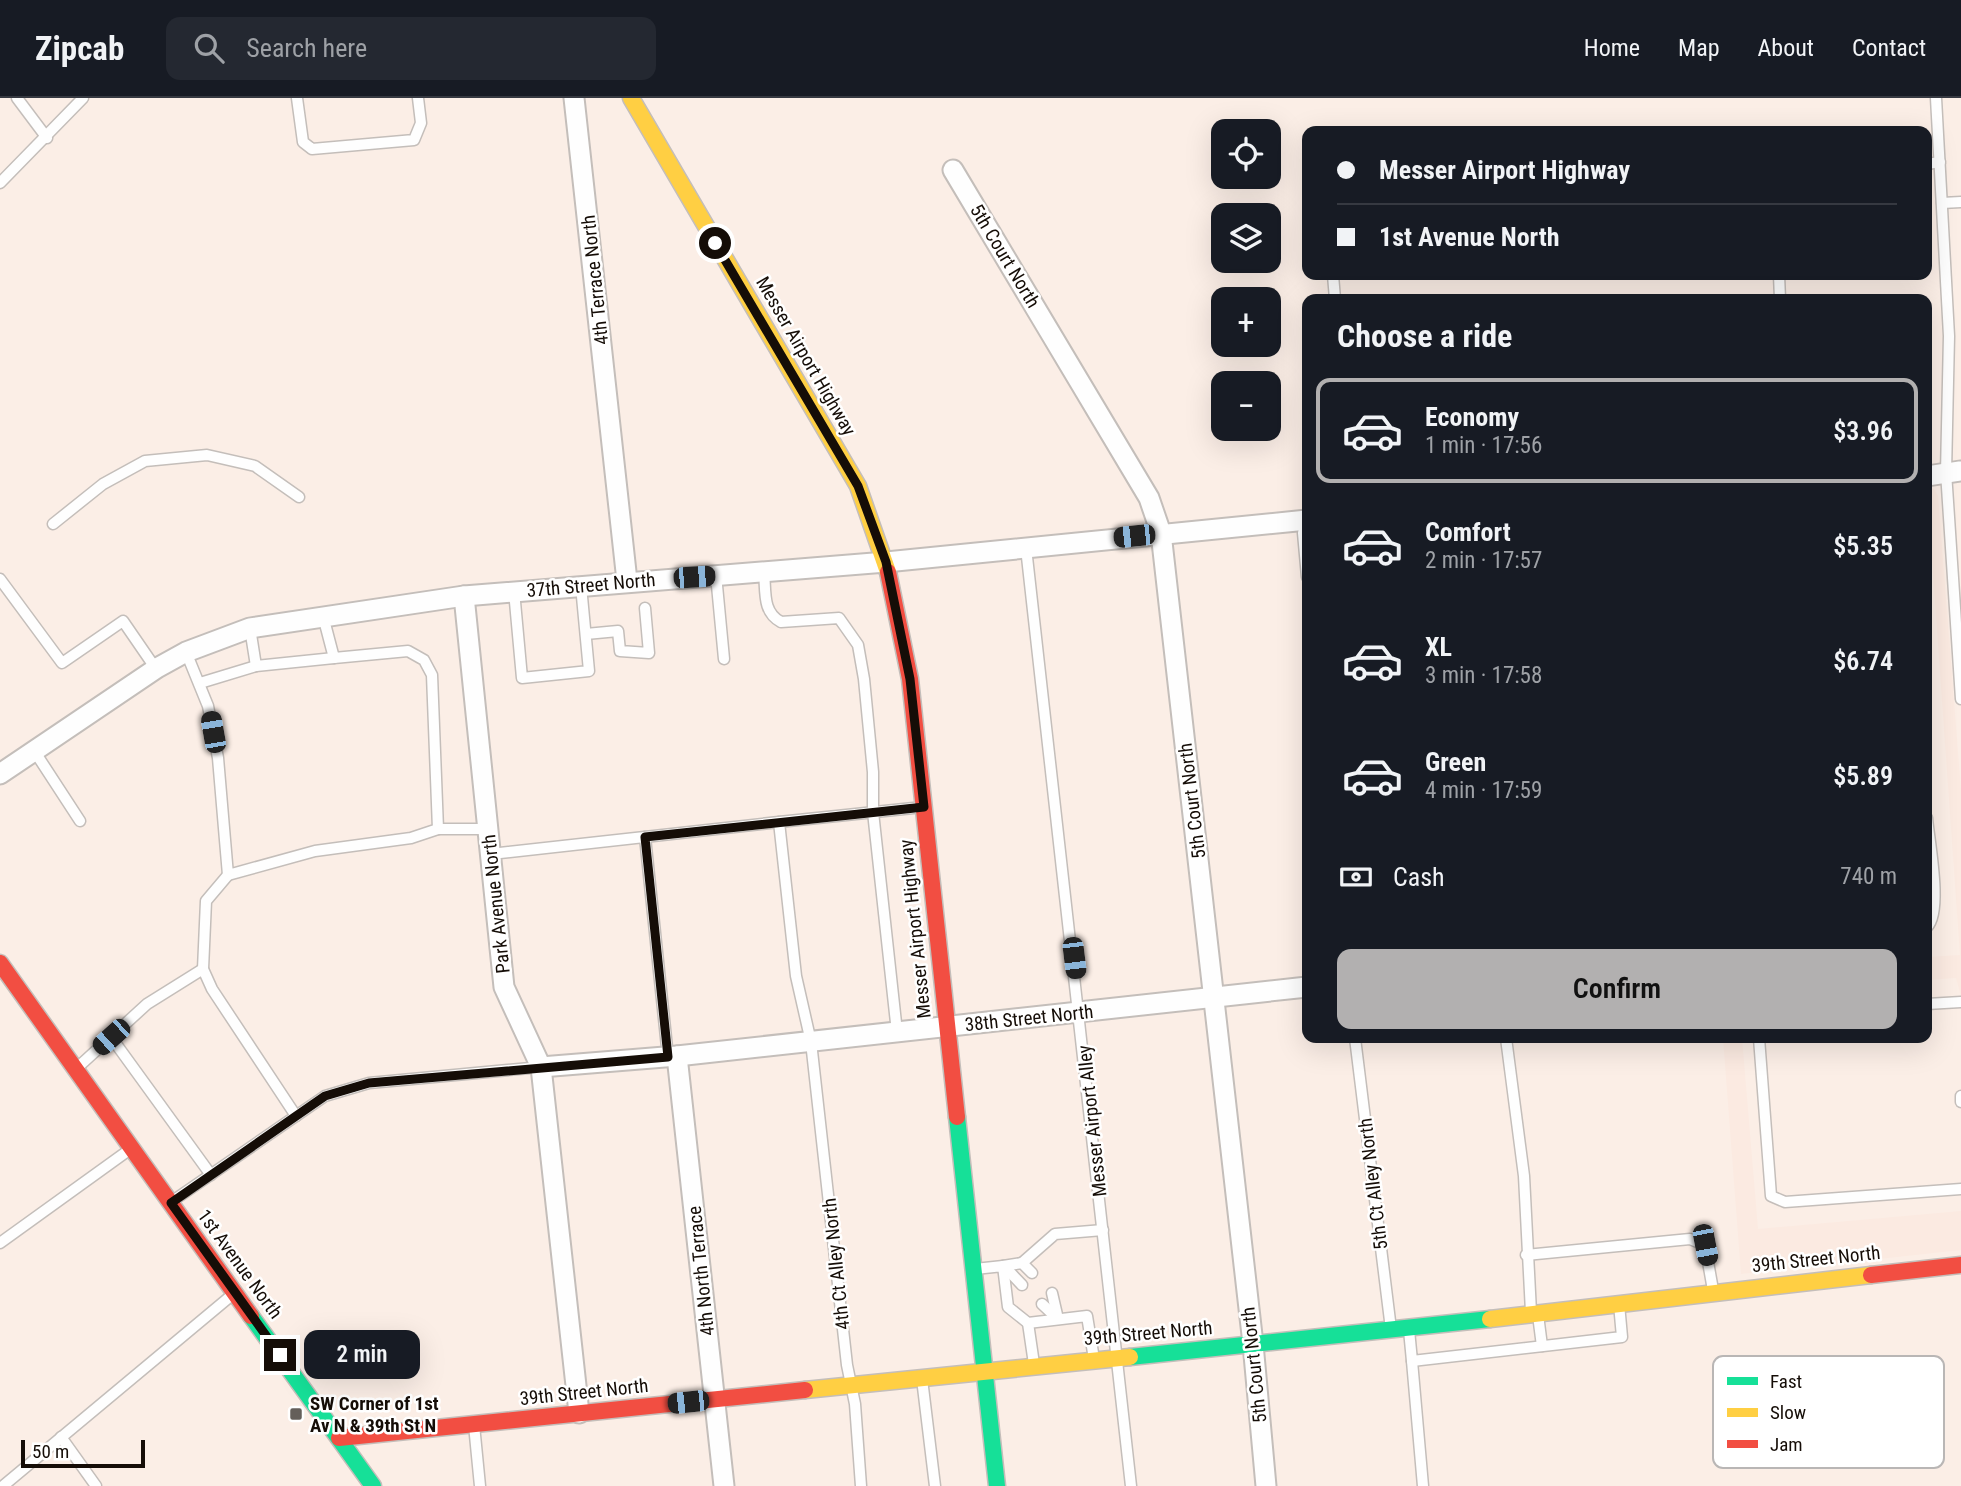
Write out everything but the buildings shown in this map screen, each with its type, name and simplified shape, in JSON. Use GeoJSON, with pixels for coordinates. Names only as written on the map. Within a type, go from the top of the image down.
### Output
{"type":"FeatureCollection","features":[{"type":"Feature","properties":{"kind":"main road","name":"Messer Airport Highway"},"geometry":{"type":"LineString","coordinates":[[631,98],[858,486],[886,562],[910,679],[997,1486]]}},
{"type":"Feature","properties":{"kind":"main road","name":"1st Avenue North"},"geometry":{"type":"LineString","coordinates":[[0,963],[373,1486]]}},
{"type":"Feature","properties":{"kind":"main road","name":"39th Street North"},"geometry":{"type":"LineString","coordinates":[[339,1438],[1253,1344],[1961,1265]]}},
{"type":"Feature","properties":{"kind":"street","name":"4th Terrace North"},"geometry":{"type":"LineString","coordinates":[[575,98],[627,581]]}},
{"type":"Feature","properties":{"kind":"street","name":"5th Court North"},"geometry":{"type":"LineString","coordinates":[[953,170],[1149,498],[1161,533],[1215,997],[1266,1486]]}},
{"type":"Feature","properties":{"kind":"street","name":"37th Street North"},"geometry":{"type":"LineString","coordinates":[[0,774],[156,669],[186,652],[250,628],[464,596],[886,562],[1302,520]]}},
{"type":"Feature","properties":{"kind":"street","name":"Park Avenue North"},"geometry":{"type":"LineString","coordinates":[[464,596],[505,987],[541,1068],[579,1413]]}},
{"type":"Feature","properties":{"kind":"street","name":"38th Street North"},"geometry":{"type":"LineString","coordinates":[[541,1068],[673,1057],[1302,988]]}},
{"type":"Feature","properties":{"kind":"street","name":"4th North Terrace"},"geometry":{"type":"LineString","coordinates":[[673,1057],[716,1400],[724,1486]]}},
{"type":"Feature","properties":{"kind":"lane"},"geometry":{"type":"LineString","coordinates":[[17,98],[47,138]]}},
{"type":"Feature","properties":{"kind":"lane"},"geometry":{"type":"LineString","coordinates":[[0,183],[47,138],[83,98]]}},
{"type":"Feature","properties":{"kind":"lane"},"geometry":{"type":"LineString","coordinates":[[297,98],[303,142],[312,149],[414,140],[421,123],[418,98]]}},
{"type":"Feature","properties":{"kind":"lane"},"geometry":{"type":"LineString","coordinates":[[1936,98],[1949,335],[1944,473],[1961,699]]}},
{"type":"Feature","properties":{"kind":"lane"},"geometry":{"type":"LineString","coordinates":[[1932,163],[1940,162]]}},
{"type":"Feature","properties":{"kind":"lane"},"geometry":{"type":"LineString","coordinates":[[1942,203],[1961,202]]}},
{"type":"Feature","properties":{"kind":"lane"},"geometry":{"type":"LineString","coordinates":[[1949,335],[1961,335]]}},
{"type":"Feature","properties":{"kind":"lane"},"geometry":{"type":"LineString","coordinates":[[53,524],[103,484],[145,461],[207,455],[255,466],[299,497]]}},
{"type":"Feature","properties":{"kind":"lane","name":"Messer Airport Alley"},"geometry":{"type":"LineString","coordinates":[[1026,548],[1131,1486]]}},
{"type":"Feature","properties":{"kind":"lane"},"geometry":{"type":"LineString","coordinates":[[764,572],[767,610],[774,618],[782,622],[839,618],[858,645],[873,772],[873,811],[897,1032]]}},
{"type":"Feature","properties":{"kind":"lane"},"geometry":{"type":"LineString","coordinates":[[716,575],[724,659]]}},
{"type":"Feature","properties":{"kind":"lane"},"geometry":{"type":"LineString","coordinates":[[0,579],[61,663],[123,621],[156,669]]}},
{"type":"Feature","properties":{"kind":"lane"},"geometry":{"type":"LineString","coordinates":[[514,592],[522,678],[589,671],[581,585]]}},
{"type":"Feature","properties":{"kind":"lane"},"geometry":{"type":"LineString","coordinates":[[586,634],[618,631],[620,651],[649,653],[645,608]]}},
{"type":"Feature","properties":{"kind":"lane"},"geometry":{"type":"LineString","coordinates":[[323,615],[334,658]]}},
{"type":"Feature","properties":{"kind":"lane"},"geometry":{"type":"LineString","coordinates":[[250,628],[256,666]]}},
{"type":"Feature","properties":{"kind":"lane"},"geometry":{"type":"LineString","coordinates":[[200,682],[256,666],[334,658],[408,651],[424,660],[432,675],[438,829]]}},
{"type":"Feature","properties":{"kind":"lane"},"geometry":{"type":"LineString","coordinates":[[186,652],[200,682],[218,758],[228,875]]}},
{"type":"Feature","properties":{"kind":"lane"},"geometry":{"type":"LineString","coordinates":[[35,752],[80,821]]}},
{"type":"Feature","properties":{"kind":"lane"},"geometry":{"type":"LineString","coordinates":[[491,854],[924,807]]}},
{"type":"Feature","properties":{"kind":"lane","name":"4th Ct Alley North"},"geometry":{"type":"LineString","coordinates":[[779,822],[796,976],[811,1042],[861,1486]]}},
{"type":"Feature","properties":{"kind":"lane"},"geometry":{"type":"LineString","coordinates":[[296,1116],[212,989],[203,969],[206,901],[228,875],[315,851],[411,838],[438,829],[488,829]]}},
{"type":"Feature","properties":{"kind":"lane"},"geometry":{"type":"LineString","coordinates":[[645,837],[673,1057]]}},
{"type":"Feature","properties":{"kind":"lane"},"geometry":{"type":"LineString","coordinates":[[1932,873],[1935,906],[1932,922]]}},
{"type":"Feature","properties":{"kind":"lane"},"geometry":{"type":"LineString","coordinates":[[76,1069],[147,1004],[203,969]]}},
{"type":"Feature","properties":{"kind":"lane"},"geometry":{"type":"LineString","coordinates":[[1932,1004],[1961,1002]]}},
{"type":"Feature","properties":{"kind":"lane"},"geometry":{"type":"LineString","coordinates":[[111,1037],[211,1175]]}},
{"type":"Feature","properties":{"kind":"lane","name":"5th Ct Alley North"},"geometry":{"type":"LineString","coordinates":[[1356,1043],[1391,1329]]}},
{"type":"Feature","properties":{"kind":"lane"},"geometry":{"type":"LineString","coordinates":[[1507,1043],[1524,1176],[1526,1255],[1542,1346]]}},
{"type":"Feature","properties":{"kind":"lane"},"geometry":{"type":"LineString","coordinates":[[1759,1043],[1771,1196],[1785,1202],[1961,1189]]}},
{"type":"Feature","properties":{"kind":"lane"},"geometry":{"type":"LineString","coordinates":[[171,1203],[325,1096],[369,1083],[541,1068]]}},
{"type":"Feature","properties":{"kind":"lane"},"geometry":{"type":"LineString","coordinates":[[1961,1096],[1961,1102]]}},
{"type":"Feature","properties":{"kind":"lane"},"geometry":{"type":"LineString","coordinates":[[0,1243],[132,1148]]}},
{"type":"Feature","properties":{"kind":"lane"},"geometry":{"type":"LineString","coordinates":[[974,1269],[1022,1263],[1055,1234],[1104,1230]]}},
{"type":"Feature","properties":{"kind":"lane"},"geometry":{"type":"LineString","coordinates":[[1526,1255],[1690,1239],[1705,1245],[1713,1292]]}},
{"type":"Feature","properties":{"kind":"lane"},"geometry":{"type":"LineString","coordinates":[[1022,1263],[1032,1273]]}},
{"type":"Feature","properties":{"kind":"lane"},"geometry":{"type":"LineString","coordinates":[[1003,1266],[1021,1285]]}},
{"type":"Feature","properties":{"kind":"lane"},"geometry":{"type":"LineString","coordinates":[[1003,1266],[1008,1307],[1028,1323],[1034,1366]]}},
{"type":"Feature","properties":{"kind":"lane"},"geometry":{"type":"LineString","coordinates":[[3,1486],[235,1293]]}},
{"type":"Feature","properties":{"kind":"lane"},"geometry":{"type":"LineString","coordinates":[[1052,1293],[1058,1319]]}},
{"type":"Feature","properties":{"kind":"lane"},"geometry":{"type":"LineString","coordinates":[[1042,1304],[1058,1319]]}},
{"type":"Feature","properties":{"kind":"lane"},"geometry":{"type":"LineString","coordinates":[[1412,1361],[1622,1337],[1619,1304]]}},
{"type":"Feature","properties":{"kind":"lane"},"geometry":{"type":"LineString","coordinates":[[1028,1323],[1087,1316],[1094,1359]]}},
{"type":"Feature","properties":{"kind":"lane"},"geometry":{"type":"LineString","coordinates":[[1409,1327],[1423,1486]]}},
{"type":"Feature","properties":{"kind":"lane"},"geometry":{"type":"LineString","coordinates":[[922,1378],[935,1486]]}},
{"type":"Feature","properties":{"kind":"lane"},"geometry":{"type":"LineString","coordinates":[[474,1424],[480,1486]]}},
{"type":"Feature","properties":{"kind":"lane"},"geometry":{"type":"LineString","coordinates":[[61,1437],[96,1486]]}},
{"type":"Feature","properties":{"kind":"shaded area"},"geometry":{"type":"Polygon","coordinates":[[[0,98],[1961,98],[1961,1486],[0,1486],[0,98]]]}},
{"type":"Feature","properties":{"kind":"shaded area"},"geometry":{"type":"Polygon","coordinates":[[[1932,489],[1938,496],[1961,790],[1961,996],[1956,978],[1932,980],[1932,957],[1960,955],[1932,559],[1932,489]]]}},
{"type":"Feature","properties":{"kind":"shaded area"},"geometry":{"type":"Polygon","coordinates":[[[1723,1043],[1742,1043],[1758,1229],[1961,1211],[1961,1250],[1741,1274],[1723,1043]]]}},
{"type":"Feature","properties":{"kind":"traffic: fast"},"geometry":{"type":"LineString","coordinates":[[957,1117],[997,1486]]}},
{"type":"Feature","properties":{"kind":"traffic: fast"},"geometry":{"type":"LineString","coordinates":[[251,1316],[373,1486]]}},
{"type":"Feature","properties":{"kind":"traffic: fast"},"geometry":{"type":"LineString","coordinates":[[1130,1357],[1490,1319]]}},
{"type":"Feature","properties":{"kind":"traffic: slow"},"geometry":{"type":"LineString","coordinates":[[631,98],[858,486],[888,572]]}},
{"type":"Feature","properties":{"kind":"traffic: slow"},"geometry":{"type":"LineString","coordinates":[[1490,1319],[1871,1275]]}},
{"type":"Feature","properties":{"kind":"traffic: slow"},"geometry":{"type":"LineString","coordinates":[[805,1390],[1130,1357]]}},
{"type":"Feature","properties":{"kind":"traffic: jam"},"geometry":{"type":"LineString","coordinates":[[888,572],[910,679],[957,1117]]}},
{"type":"Feature","properties":{"kind":"traffic: jam"},"geometry":{"type":"LineString","coordinates":[[0,963],[251,1316]]}},
{"type":"Feature","properties":{"kind":"traffic: jam"},"geometry":{"type":"LineString","coordinates":[[1871,1275],[1961,1265]]}},
{"type":"Feature","properties":{"kind":"traffic: jam"},"geometry":{"type":"LineString","coordinates":[[339,1438],[805,1390]]}},
{"type":"Feature","properties":{"kind":"place","name":"SW Corner of 1st Av N & 39th St N"},"geometry":{"type":"Point","coordinates":[296,1414]}},
{"type":"Feature","properties":{"kind":"route"},"geometry":{"type":"LineString","coordinates":[[280,1355],[171,1203],[325,1096],[369,1083],[668,1057],[645,837],[924,807],[910,679],[886,562],[858,486],[715,243]]}}]}
